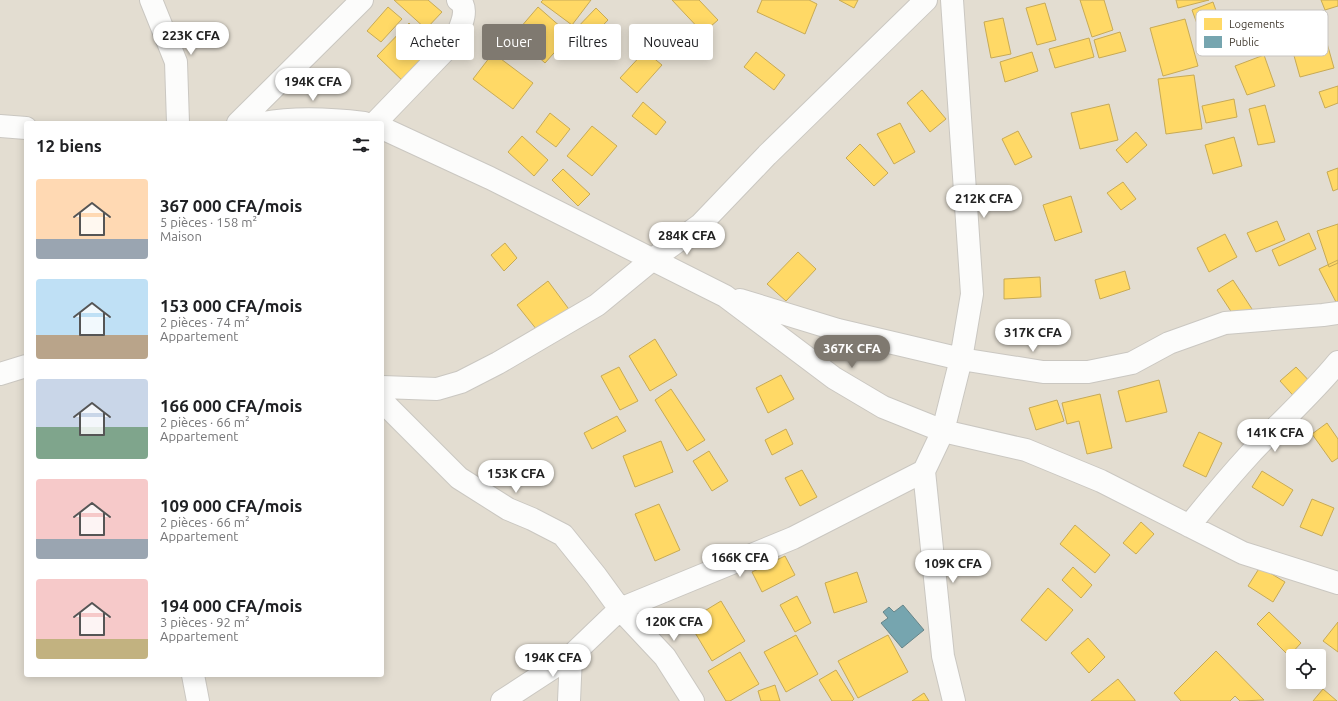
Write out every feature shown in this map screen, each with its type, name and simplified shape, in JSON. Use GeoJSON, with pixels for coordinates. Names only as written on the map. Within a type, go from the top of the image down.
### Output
{"type":"FeatureCollection","features":[{"type":"Feature","properties":{"kind":"street"},"geometry":{"type":"LineString","coordinates":[[150,0],[176,62],[178,121]]}},
{"type":"Feature","properties":{"kind":"street"},"geometry":{"type":"LineString","coordinates":[[240,121],[362,0]]}},
{"type":"Feature","properties":{"kind":"street"},"geometry":{"type":"LineString","coordinates":[[377,121],[454,40],[462,22],[464,11],[461,2],[458,0]]}},
{"type":"Feature","properties":{"kind":"street"},"geometry":{"type":"LineString","coordinates":[[384,387],[436,389],[461,382],[498,363],[597,305],[653,259],[700,225],[768,155],[926,0]]}},
{"type":"Feature","properties":{"kind":"street"},"geometry":{"type":"LineString","coordinates":[[952,0],[972,294],[962,359],[943,431],[924,471],[943,656],[954,701]]}},
{"type":"Feature","properties":{"kind":"street"},"geometry":{"type":"LineString","coordinates":[[273,121],[327,119],[346,121]]}},
{"type":"Feature","properties":{"kind":"street"},"geometry":{"type":"LineString","coordinates":[[0,126],[24,128]]}},
{"type":"Feature","properties":{"kind":"street"},"geometry":{"type":"LineString","coordinates":[[384,129],[490,178],[725,296],[834,378],[883,407],[943,431],[1026,450],[1101,481],[1243,553],[1338,582]]}},
{"type":"Feature","properties":{"kind":"street"},"geometry":{"type":"LineString","coordinates":[[725,296],[838,330],[962,359],[1043,372],[1088,372],[1132,363],[1170,344],[1225,323],[1338,313]]}},
{"type":"Feature","properties":{"kind":"street"},"geometry":{"type":"LineString","coordinates":[[1189,526],[1224,482],[1324,379],[1338,362]]}},
{"type":"Feature","properties":{"kind":"street"},"geometry":{"type":"LineString","coordinates":[[0,374],[24,367]]}},
{"type":"Feature","properties":{"kind":"street"},"geometry":{"type":"LineString","coordinates":[[384,403],[459,478],[508,509],[532,519],[563,535],[620,609],[665,657],[693,701]]}},
{"type":"Feature","properties":{"kind":"street"},"geometry":{"type":"LineString","coordinates":[[502,701],[571,656],[620,609],[793,538],[924,471]]}},
{"type":"Feature","properties":{"kind":"street"},"geometry":{"type":"LineString","coordinates":[[569,701],[571,656]]}},
{"type":"Feature","properties":{"kind":"street"},"geometry":{"type":"LineString","coordinates":[[193,677],[198,701]]}},
{"type":"Feature","properties":{"kind":"shaded area"},"geometry":{"type":"Polygon","coordinates":[[[0,0],[1338,0],[1338,701],[0,701],[0,0]]]}},
{"type":"Feature","properties":{"kind":"building: Logements"},"geometry":{"type":"Polygon","coordinates":[[[394,0],[428,0],[442,12],[431,24],[420,24],[394,0]]]}},
{"type":"Feature","properties":{"kind":"building: Logements"},"geometry":{"type":"Polygon","coordinates":[[[543,0],[591,0],[573,24],[571,24],[541,2],[543,0]]]}},
{"type":"Feature","properties":{"kind":"building: Logements"},"geometry":{"type":"Polygon","coordinates":[[[672,0],[699,0],[718,20],[713,24],[695,24],[672,0]]]}},
{"type":"Feature","properties":{"kind":"building: Logements"},"geometry":{"type":"Polygon","coordinates":[[[762,0],[809,0],[817,4],[805,34],[757,12],[762,0]]]}},
{"type":"Feature","properties":{"kind":"building: Logements"},"geometry":{"type":"Polygon","coordinates":[[[839,0],[858,0],[854,8],[839,0]]]}},
{"type":"Feature","properties":{"kind":"building: Logements"},"geometry":{"type":"Polygon","coordinates":[[[1080,0],[1104,0],[1113,30],[1092,37],[1080,0]]]}},
{"type":"Feature","properties":{"kind":"building: Logements"},"geometry":{"type":"Polygon","coordinates":[[[1176,0],[1209,0],[1178,8],[1176,0]]]}},
{"type":"Feature","properties":{"kind":"building: Logements"},"geometry":{"type":"Polygon","coordinates":[[[1321,0],[1338,0],[1338,6],[1325,10],[1321,0]]]}},
{"type":"Feature","properties":{"kind":"building: Logements"},"geometry":{"type":"Polygon","coordinates":[[[1213,2],[1216,10],[1196,10],[1196,21],[1192,10],[1213,2]]]}},
{"type":"Feature","properties":{"kind":"building: Logements"},"geometry":{"type":"Polygon","coordinates":[[[1045,3],[1056,40],[1037,45],[1026,8],[1045,3]]]}},
{"type":"Feature","properties":{"kind":"building: Logements"},"geometry":{"type":"Polygon","coordinates":[[[388,7],[402,19],[381,42],[367,31],[388,7]]]}},
{"type":"Feature","properties":{"kind":"building: Logements"},"geometry":{"type":"Polygon","coordinates":[[[538,7],[557,24],[554,24],[554,53],[545,63],[542,60],[546,60],[546,24],[523,24],[538,7]]]}},
{"type":"Feature","properties":{"kind":"building: Logements"},"geometry":{"type":"Polygon","coordinates":[[[596,8],[608,20],[604,24],[581,24],[596,8]]]}},
{"type":"Feature","properties":{"kind":"building: Logements"},"geometry":{"type":"Polygon","coordinates":[[[1003,18],[1011,54],[991,58],[984,22],[1003,18]]]}},
{"type":"Feature","properties":{"kind":"building: Logements"},"geometry":{"type":"Polygon","coordinates":[[[1185,19],[1198,66],[1163,76],[1150,28],[1185,19]]]}},
{"type":"Feature","properties":{"kind":"building: Logements"},"geometry":{"type":"Polygon","coordinates":[[[1120,32],[1126,51],[1099,58],[1094,40],[1120,32]]]}},
{"type":"Feature","properties":{"kind":"building: Logements"},"geometry":{"type":"Polygon","coordinates":[[[396,36],[396,60],[433,60],[408,86],[377,56],[396,36]]]}},
{"type":"Feature","properties":{"kind":"building: Logements"},"geometry":{"type":"Polygon","coordinates":[[[1089,38],[1094,57],[1055,68],[1049,49],[1089,38]]]}},
{"type":"Feature","properties":{"kind":"building: Logements"},"geometry":{"type":"Polygon","coordinates":[[[1328,47],[1334,68],[1300,77],[1294,56],[1328,56],[1328,47]]]}},
{"type":"Feature","properties":{"kind":"building: Logements"},"geometry":{"type":"Polygon","coordinates":[[[756,52],[785,75],[774,90],[744,67],[756,52]]]}},
{"type":"Feature","properties":{"kind":"building: Logements"},"geometry":{"type":"Polygon","coordinates":[[[1032,52],[1038,71],[1005,82],[1000,62],[1032,52]]]}},
{"type":"Feature","properties":{"kind":"building: Logements"},"geometry":{"type":"Polygon","coordinates":[[[1264,56],[1275,86],[1247,95],[1235,66],[1264,56]]]}},
{"type":"Feature","properties":{"kind":"building: Logements"},"geometry":{"type":"Polygon","coordinates":[[[488,60],[502,60],[533,83],[513,109],[473,79],[488,60]]]}},
{"type":"Feature","properties":{"kind":"building: Logements"},"geometry":{"type":"Polygon","coordinates":[[[637,60],[656,60],[662,65],[637,93],[620,78],[637,60]]]}},
{"type":"Feature","properties":{"kind":"building: Logements"},"geometry":{"type":"Polygon","coordinates":[[[1194,75],[1202,129],[1166,134],[1158,79],[1194,75]]]}},
{"type":"Feature","properties":{"kind":"building: Logements"},"geometry":{"type":"Polygon","coordinates":[[[1338,86],[1338,103],[1325,108],[1319,92],[1338,86]]]}},
{"type":"Feature","properties":{"kind":"building: Logements"},"geometry":{"type":"Polygon","coordinates":[[[922,90],[946,119],[930,132],[907,103],[922,90]]]}},
{"type":"Feature","properties":{"kind":"building: Logements"},"geometry":{"type":"Polygon","coordinates":[[[1234,99],[1237,117],[1206,123],[1202,106],[1234,99]]]}},
{"type":"Feature","properties":{"kind":"building: Logements"},"geometry":{"type":"Polygon","coordinates":[[[643,102],[666,122],[656,135],[632,116],[643,102]]]}},
{"type":"Feature","properties":{"kind":"building: Logements"},"geometry":{"type":"Polygon","coordinates":[[[1109,104],[1118,140],[1080,149],[1071,113],[1109,104]]]}},
{"type":"Feature","properties":{"kind":"building: Logements"},"geometry":{"type":"Polygon","coordinates":[[[1265,105],[1275,142],[1258,145],[1249,109],[1265,105]]]}},
{"type":"Feature","properties":{"kind":"building: Logements"},"geometry":{"type":"Polygon","coordinates":[[[550,113],[570,129],[556,147],[536,132],[550,113]]]}},
{"type":"Feature","properties":{"kind":"building: Logements"},"geometry":{"type":"Polygon","coordinates":[[[900,123],[915,152],[894,164],[877,134],[900,123]]]}},
{"type":"Feature","properties":{"kind":"building: Logements"},"geometry":{"type":"Polygon","coordinates":[[[592,126],[617,146],[592,176],[567,156],[592,126]]]}},
{"type":"Feature","properties":{"kind":"building: Logements"},"geometry":{"type":"Polygon","coordinates":[[[1018,131],[1032,157],[1015,165],[1002,139],[1018,131]]]}},
{"type":"Feature","properties":{"kind":"building: Logements"},"geometry":{"type":"Polygon","coordinates":[[[1136,132],[1147,145],[1127,163],[1116,150],[1136,132]]]}},
{"type":"Feature","properties":{"kind":"building: Logements"},"geometry":{"type":"Polygon","coordinates":[[[522,136],[548,160],[534,176],[508,152],[522,136]]]}},
{"type":"Feature","properties":{"kind":"building: Logements"},"geometry":{"type":"Polygon","coordinates":[[[1234,137],[1242,166],[1213,174],[1205,145],[1234,137]]]}},
{"type":"Feature","properties":{"kind":"building: Logements"},"geometry":{"type":"Polygon","coordinates":[[[860,144],[888,173],[874,186],[846,158],[860,144]]]}},
{"type":"Feature","properties":{"kind":"building: Logements"},"geometry":{"type":"Polygon","coordinates":[[[1338,168],[1338,189],[1333,191],[1327,172],[1338,168]]]}},
{"type":"Feature","properties":{"kind":"building: Logements"},"geometry":{"type":"Polygon","coordinates":[[[563,169],[590,194],[578,206],[552,180],[563,169]]]}},
{"type":"Feature","properties":{"kind":"building: Logements"},"geometry":{"type":"Polygon","coordinates":[[[1123,182],[1136,199],[1121,210],[1107,193],[1123,182]]]}},
{"type":"Feature","properties":{"kind":"building: Logements"},"geometry":{"type":"Polygon","coordinates":[[[1071,196],[1082,232],[1055,241],[1043,205],[1071,196]]]}},
{"type":"Feature","properties":{"kind":"building: Logements"},"geometry":{"type":"Polygon","coordinates":[[[1277,221],[1285,240],[1256,252],[1247,233],[1277,221]]]}},
{"type":"Feature","properties":{"kind":"building: Logements"},"geometry":{"type":"Polygon","coordinates":[[[1338,224],[1338,263],[1329,267],[1317,231],[1338,224]]]}},
{"type":"Feature","properties":{"kind":"building: Logements"},"geometry":{"type":"Polygon","coordinates":[[[1309,233],[1316,249],[1279,266],[1272,250],[1309,233]]]}},
{"type":"Feature","properties":{"kind":"building: Logements"},"geometry":{"type":"Polygon","coordinates":[[[1225,234],[1237,257],[1209,272],[1197,248],[1225,234]]]}},
{"type":"Feature","properties":{"kind":"building: Logements"},"geometry":{"type":"Polygon","coordinates":[[[505,243],[517,258],[504,271],[491,255],[505,243]]]}},
{"type":"Feature","properties":{"kind":"building: Logements"},"geometry":{"type":"Polygon","coordinates":[[[798,252],[816,269],[786,301],[767,284],[798,252]]]}},
{"type":"Feature","properties":{"kind":"building: Logements"},"geometry":{"type":"Polygon","coordinates":[[[1338,260],[1338,303],[1337,304],[1319,269],[1338,260]]]}},
{"type":"Feature","properties":{"kind":"building: Logements"},"geometry":{"type":"Polygon","coordinates":[[[1125,271],[1130,289],[1100,299],[1095,280],[1125,271]]]}},
{"type":"Feature","properties":{"kind":"building: Logements"},"geometry":{"type":"Polygon","coordinates":[[[1040,277],[1041,297],[1004,299],[1004,279],[1040,277]]]}},
{"type":"Feature","properties":{"kind":"building: Logements"},"geometry":{"type":"Polygon","coordinates":[[[1233,280],[1252,309],[1236,319],[1217,290],[1233,280]]]}},
{"type":"Feature","properties":{"kind":"building: Logements"},"geometry":{"type":"Polygon","coordinates":[[[548,281],[571,312],[541,335],[517,305],[548,281]]]}},
{"type":"Feature","properties":{"kind":"building: Logements"},"geometry":{"type":"Polygon","coordinates":[[[655,339],[677,375],[650,391],[629,356],[655,339]]]}},
{"type":"Feature","properties":{"kind":"building: Logements"},"geometry":{"type":"Polygon","coordinates":[[[619,367],[638,401],[620,410],[601,376],[619,367]]]}},
{"type":"Feature","properties":{"kind":"building: Logements"},"geometry":{"type":"Polygon","coordinates":[[[1296,367],[1316,388],[1300,403],[1280,381],[1296,367]]]}},
{"type":"Feature","properties":{"kind":"building: Logements"},"geometry":{"type":"Polygon","coordinates":[[[781,375],[794,399],[768,413],[756,388],[781,375]]]}},
{"type":"Feature","properties":{"kind":"building: Logements"},"geometry":{"type":"Polygon","coordinates":[[[1159,380],[1167,412],[1126,422],[1118,391],[1159,380]]]}},
{"type":"Feature","properties":{"kind":"building: Logements"},"geometry":{"type":"Polygon","coordinates":[[[671,389],[705,440],[687,451],[655,400],[671,389]]]}},
{"type":"Feature","properties":{"kind":"building: Logements"},"geometry":{"type":"Polygon","coordinates":[[[1100,394],[1112,448],[1087,454],[1079,421],[1067,424],[1062,403],[1100,394]]]}},
{"type":"Feature","properties":{"kind":"building: Logements"},"geometry":{"type":"Polygon","coordinates":[[[1057,400],[1064,421],[1036,430],[1029,408],[1057,400]]]}},
{"type":"Feature","properties":{"kind":"building: Logements"},"geometry":{"type":"Polygon","coordinates":[[[617,416],[626,431],[592,449],[584,433],[617,416]]]}},
{"type":"Feature","properties":{"kind":"building: Logements"},"geometry":{"type":"Polygon","coordinates":[[[1327,423],[1338,439],[1338,458],[1332,462],[1312,434],[1327,423]]]}},
{"type":"Feature","properties":{"kind":"building: Logements"},"geometry":{"type":"Polygon","coordinates":[[[786,429],[793,444],[772,455],[765,440],[786,429]]]}},
{"type":"Feature","properties":{"kind":"building: Logements"},"geometry":{"type":"Polygon","coordinates":[[[1199,432],[1222,443],[1206,477],[1183,466],[1199,432]]]}},
{"type":"Feature","properties":{"kind":"building: Logements"},"geometry":{"type":"Polygon","coordinates":[[[661,441],[673,472],[635,487],[623,456],[661,441]]]}},
{"type":"Feature","properties":{"kind":"building: Logements"},"geometry":{"type":"Polygon","coordinates":[[[709,451],[728,481],[712,491],[693,461],[709,451]]]}},
{"type":"Feature","properties":{"kind":"building: Logements"},"geometry":{"type":"Polygon","coordinates":[[[802,470],[817,497],[800,506],[785,478],[802,470]]]}},
{"type":"Feature","properties":{"kind":"building: Logements"},"geometry":{"type":"Polygon","coordinates":[[[1262,471],[1293,490],[1283,506],[1252,487],[1262,471]]]}},
{"type":"Feature","properties":{"kind":"building: Logements"},"geometry":{"type":"Polygon","coordinates":[[[1312,499],[1334,508],[1322,536],[1300,527],[1312,499]]]}},
{"type":"Feature","properties":{"kind":"building: Logements"},"geometry":{"type":"Polygon","coordinates":[[[659,504],[680,550],[655,561],[635,514],[659,504]]]}},
{"type":"Feature","properties":{"kind":"building: Logements"},"geometry":{"type":"Polygon","coordinates":[[[1141,522],[1154,534],[1136,554],[1123,543],[1141,522]]]}},
{"type":"Feature","properties":{"kind":"building: Logements"},"geometry":{"type":"Polygon","coordinates":[[[1075,525],[1110,555],[1095,573],[1060,544],[1075,525]]]}},
{"type":"Feature","properties":{"kind":"building: Logements"},"geometry":{"type":"Polygon","coordinates":[[[785,556],[795,575],[762,592],[752,572],[785,556]]]}},
{"type":"Feature","properties":{"kind":"building: Logements"},"geometry":{"type":"Polygon","coordinates":[[[1073,567],[1092,585],[1081,598],[1062,580],[1073,567]]]}},
{"type":"Feature","properties":{"kind":"building: Logements"},"geometry":{"type":"Polygon","coordinates":[[[1260,567],[1285,582],[1273,602],[1248,586],[1260,567]]]}},
{"type":"Feature","properties":{"kind":"building: Logements"},"geometry":{"type":"Polygon","coordinates":[[[857,572],[867,602],[834,613],[825,583],[857,572]]]}},
{"type":"Feature","properties":{"kind":"building: Logements"},"geometry":{"type":"Polygon","coordinates":[[[1048,588],[1073,610],[1046,641],[1021,620],[1048,588]]]}},
{"type":"Feature","properties":{"kind":"building: Logements"},"geometry":{"type":"Polygon","coordinates":[[[797,596],[811,623],[795,632],[780,605],[797,596]]]}},
{"type":"Feature","properties":{"kind":"building: Logements"},"geometry":{"type":"Polygon","coordinates":[[[721,601],[745,641],[712,661],[688,621],[721,601]]]}},
{"type":"Feature","properties":{"kind":"building: Logements"},"geometry":{"type":"Polygon","coordinates":[[[1269,612],[1301,643],[1295,649],[1286,649],[1286,653],[1257,624],[1269,612]]]}},
{"type":"Feature","properties":{"kind":"building: Logements"},"geometry":{"type":"Polygon","coordinates":[[[1338,622],[1338,652],[1323,641],[1338,622]]]}},
{"type":"Feature","properties":{"kind":"building: Logements"},"geometry":{"type":"Polygon","coordinates":[[[796,635],[818,674],[786,692],[764,652],[796,635]]]}},
{"type":"Feature","properties":{"kind":"building: Logements"},"geometry":{"type":"Polygon","coordinates":[[[888,635],[908,672],[858,698],[838,661],[888,635]]]}},
{"type":"Feature","properties":{"kind":"building: Logements"},"geometry":{"type":"Polygon","coordinates":[[[1088,638],[1105,657],[1089,673],[1071,653],[1088,638]]]}},
{"type":"Feature","properties":{"kind":"building: Logements"},"geometry":{"type":"Polygon","coordinates":[[[1216,651],[1264,700],[1240,701],[1235,696],[1230,701],[1181,701],[1174,693],[1216,651]]]}},
{"type":"Feature","properties":{"kind":"building: Logements"},"geometry":{"type":"Polygon","coordinates":[[[740,652],[759,684],[730,701],[726,701],[708,671],[740,652]]]}},
{"type":"Feature","properties":{"kind":"building: Logements"},"geometry":{"type":"Polygon","coordinates":[[[836,670],[854,699],[852,701],[832,701],[819,680],[836,670]]]}},
{"type":"Feature","properties":{"kind":"building: Logements"},"geometry":{"type":"Polygon","coordinates":[[[1118,679],[1135,701],[1091,701],[1118,679]]]}},
{"type":"Feature","properties":{"kind":"building: Logements"},"geometry":{"type":"Polygon","coordinates":[[[775,685],[780,701],[761,701],[758,691],[775,685]]]}},
{"type":"Feature","properties":{"kind":"building: Logements"},"geometry":{"type":"Polygon","coordinates":[[[1323,689],[1337,701],[1313,701],[1323,689]]]}},
{"type":"Feature","properties":{"kind":"building: Logements"},"geometry":{"type":"Polygon","coordinates":[[[924,693],[929,701],[912,701],[924,693]]]}},
{"type":"Feature","properties":{"kind":"building: Public"},"geometry":{"type":"Polygon","coordinates":[[[903,605],[924,630],[902,648],[881,623],[888,618],[883,612],[889,607],[894,612],[903,605]]]}}]}
